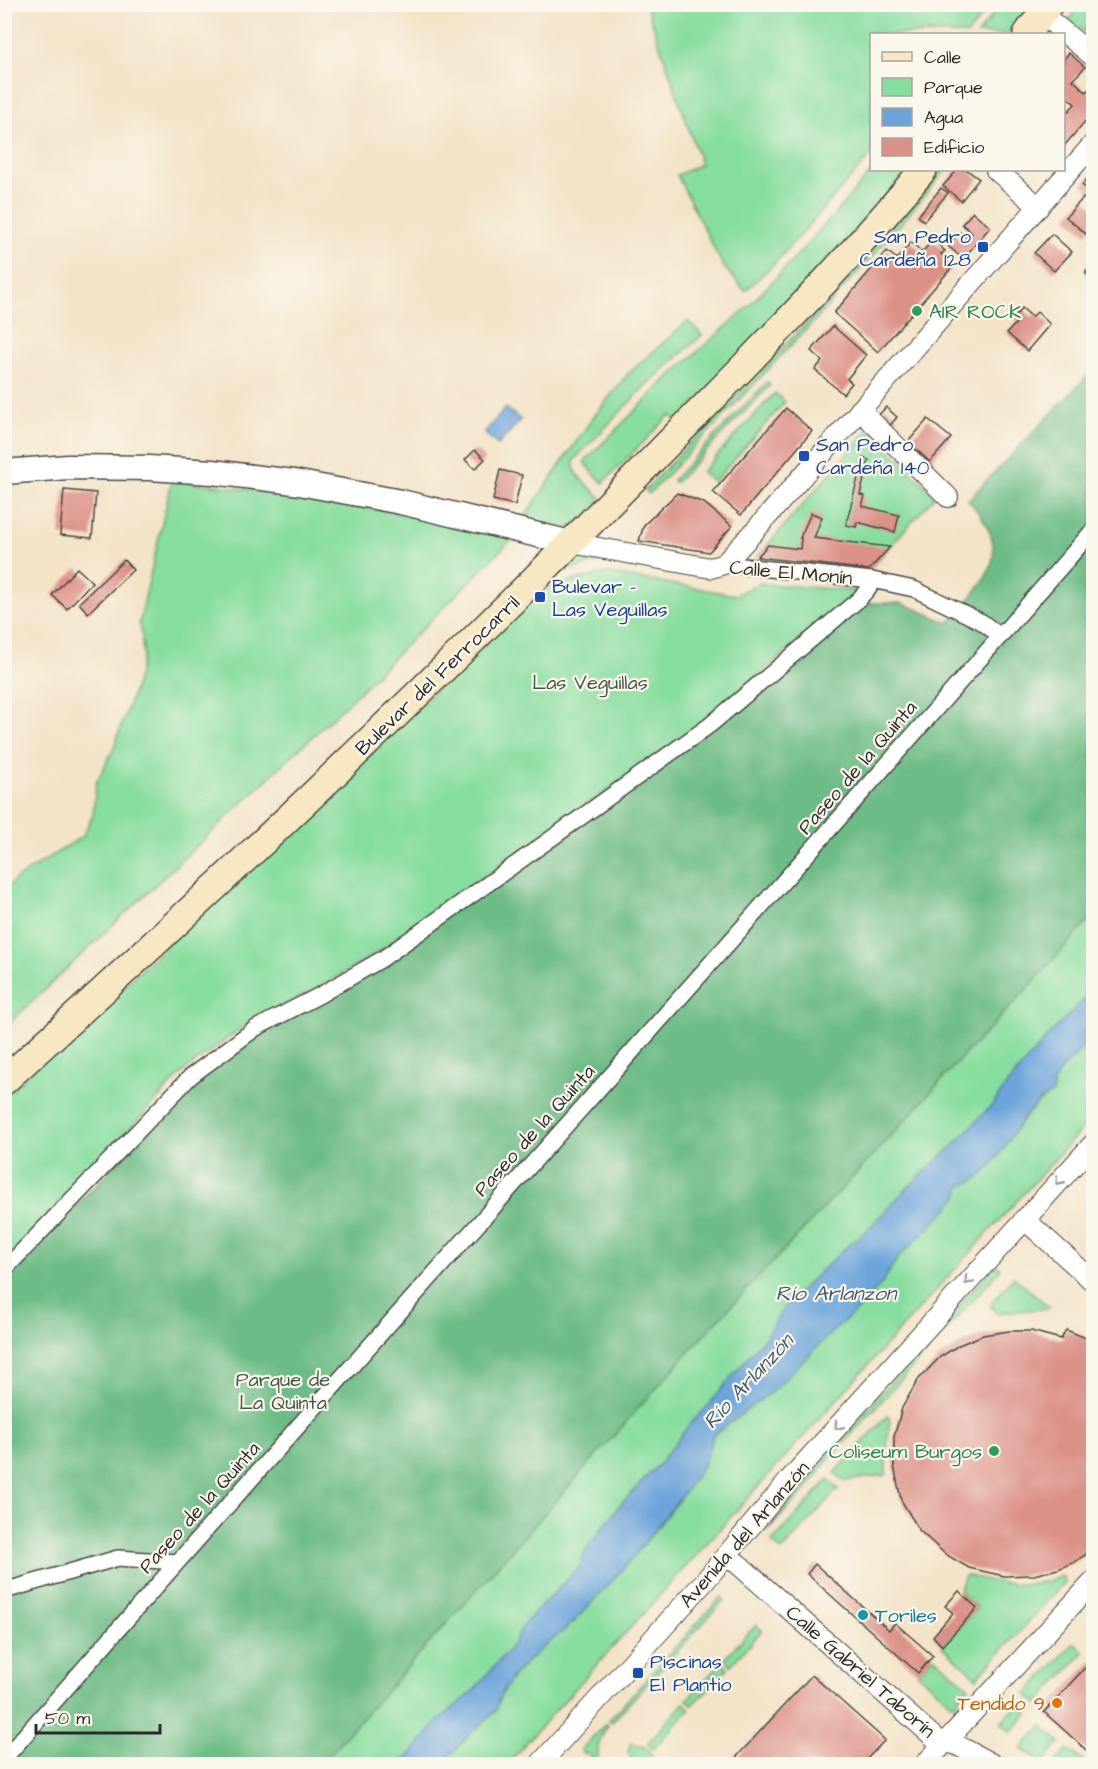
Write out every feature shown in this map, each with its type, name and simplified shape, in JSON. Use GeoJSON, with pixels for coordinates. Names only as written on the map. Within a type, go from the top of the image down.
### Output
{"type":"FeatureCollection","features":[{"type":"Feature","properties":{"kind":"main road","name":"Bulevar del Ferrocarril"},"geometry":{"type":"LineString","coordinates":[[4,1081],[134,963],[376,735],[571,543],[786,323],[922,171]]}},
{"type":"Feature","properties":{"kind":"street"},"geometry":{"type":"LineString","coordinates":[[1040,18],[1061,33]]}},
{"type":"Feature","properties":{"kind":"street"},"geometry":{"type":"LineString","coordinates":[[1065,36],[1094,57]]}},
{"type":"Feature","properties":{"kind":"street"},"geometry":{"type":"LineString","coordinates":[[724,564],[1094,143]]}},
{"type":"Feature","properties":{"kind":"street"},"geometry":{"type":"LineString","coordinates":[[997,171],[1039,207]]}},
{"type":"Feature","properties":{"kind":"street"},"geometry":{"type":"LineString","coordinates":[[860,410],[948,497]]}},
{"type":"Feature","properties":{"kind":"street"},"geometry":{"type":"LineString","coordinates":[[4,472],[68,467],[148,468],[212,472],[294,482],[401,502],[571,543]]}},
{"type":"Feature","properties":{"kind":"street","name":"Paseo de la Quinta"},"geometry":{"type":"LineString","coordinates":[[4,1759],[1094,529]]}},
{"type":"Feature","properties":{"kind":"street","name":"Calle El Monín"},"geometry":{"type":"LineString","coordinates":[[571,543],[711,568],[724,564],[873,580],[914,589],[982,622],[1000,636]]}},
{"type":"Feature","properties":{"kind":"street"},"geometry":{"type":"LineString","coordinates":[[4,1270],[191,1076],[256,1028],[382,959],[700,732],[858,600],[873,580]]}},
{"type":"Feature","properties":{"kind":"street","name":"Avenida del Arlanzón"},"geometry":{"type":"LineString","coordinates":[[540,1764],[704,1582],[730,1562],[780,1497],[791,1478],[1094,1143]]}},
{"type":"Feature","properties":{"kind":"street"},"geometry":{"type":"LineString","coordinates":[[1024,1219],[1094,1282]]}},
{"type":"Feature","properties":{"kind":"street"},"geometry":{"type":"LineString","coordinates":[[4,1591],[118,1558],[177,1562]]}},
{"type":"Feature","properties":{"kind":"street","name":"Calle Gabriel Taborín"},"geometry":{"type":"LineString","coordinates":[[730,1562],[936,1739],[957,1745],[992,1764]]}},
{"type":"Feature","properties":{"kind":"street"},"geometry":{"type":"LineString","coordinates":[[925,1764],[1094,1581]]}},
{"type":"Feature","properties":{"kind":"green space"},"geometry":{"type":"Polygon","coordinates":[[[646,4],[990,5],[969,33],[870,33],[870,156],[776,262],[745,291],[723,266],[677,175],[701,164],[646,4]]]}},
{"type":"Feature","properties":{"kind":"green space"},"geometry":{"type":"Polygon","coordinates":[[[1000,5],[1038,5],[1017,33],[979,33],[1000,5]]]}},
{"type":"Feature","properties":{"kind":"green space"},"geometry":{"type":"Polygon","coordinates":[[[1079,5],[1093,5],[1093,18],[1084,32],[1069,20],[1079,5]]]}},
{"type":"Feature","properties":{"kind":"green space"},"geometry":{"type":"Polygon","coordinates":[[[872,171],[908,171],[678,422],[670,415],[603,483],[585,464],[585,461],[669,377],[744,311],[795,258],[872,171]]]}},
{"type":"Feature","properties":{"kind":"green space"},"geometry":{"type":"Polygon","coordinates":[[[940,171],[945,171],[817,318],[649,494],[645,490],[814,315],[940,171]]]}},
{"type":"Feature","properties":{"kind":"green space"},"geometry":{"type":"Polygon","coordinates":[[[688,321],[702,335],[645,386],[574,460],[574,468],[580,478],[602,499],[580,521],[567,528],[549,526],[526,515],[592,419],[627,375],[688,321]]]}},
{"type":"Feature","properties":{"kind":"green space","name":"Parque de La Quinta"},"geometry":{"type":"Polygon","coordinates":[[[1093,370],[1093,916],[883,1145],[701,1338],[321,1764],[5,1764],[4,1280],[196,1081],[259,1033],[324,1000],[865,603],[902,603],[949,623],[985,579],[994,551],[991,536],[983,519],[968,500],[1093,370]]]}},
{"type":"Feature","properties":{"kind":"green space"},"geometry":{"type":"Polygon","coordinates":[[[767,382],[770,385],[674,482],[673,480],[767,382]]]}},
{"type":"Feature","properties":{"kind":"green space"},"geometry":{"type":"Polygon","coordinates":[[[775,393],[785,402],[714,482],[702,472],[775,393]]]}},
{"type":"Feature","properties":{"kind":"green space"},"geometry":{"type":"Polygon","coordinates":[[[869,429],[935,496],[869,570],[757,557],[869,429]]]}},
{"type":"Feature","properties":{"kind":"green space"},"geometry":{"type":"Polygon","coordinates":[[[172,480],[343,504],[428,519],[512,539],[352,699],[5,1027],[5,889],[19,877],[83,836],[93,815],[96,783],[113,750],[136,684],[143,656],[139,624],[172,480]]]}},
{"type":"Feature","properties":{"kind":"green space"},"geometry":{"type":"Polygon","coordinates":[[[573,557],[606,560],[554,574],[573,557]]]}},
{"type":"Feature","properties":{"kind":"green space","name":"Las Veguillas"},"geometry":{"type":"Polygon","coordinates":[[[606,573],[736,595],[759,583],[857,591],[706,720],[377,953],[317,989],[250,1022],[185,1070],[5,1261],[5,1096],[325,798],[505,622],[551,586],[606,573]]]}},
{"type":"Feature","properties":{"kind":"green space"},"geometry":{"type":"Polygon","coordinates":[[[1093,916],[1093,1117],[507,1764],[321,1764],[701,1338],[883,1145],[1093,916]]]}},
{"type":"Feature","properties":{"kind":"green space"},"geometry":{"type":"Polygon","coordinates":[[[995,1265],[1000,1269],[998,1272],[767,1531],[812,1471],[995,1265]]]}},
{"type":"Feature","properties":{"kind":"green space"},"geometry":{"type":"Polygon","coordinates":[[[1014,1277],[1050,1308],[997,1313],[991,1306],[993,1301],[1014,1277]]]}},
{"type":"Feature","properties":{"kind":"green space"},"geometry":{"type":"Polygon","coordinates":[[[887,1416],[890,1419],[886,1475],[845,1481],[835,1473],[887,1416]]]}},
{"type":"Feature","properties":{"kind":"green space"},"geometry":{"type":"Polygon","coordinates":[[[828,1480],[838,1489],[782,1551],[772,1542],[828,1480]]]}},
{"type":"Feature","properties":{"kind":"green space"},"geometry":{"type":"Polygon","coordinates":[[[965,1575],[1014,1584],[1049,1581],[1062,1576],[1065,1582],[977,1678],[942,1646],[977,1608],[959,1591],[965,1575]]]}},
{"type":"Feature","properties":{"kind":"green space"},"geometry":{"type":"Polygon","coordinates":[[[721,1597],[724,1600],[612,1722],[609,1720],[721,1597]]]}},
{"type":"Feature","properties":{"kind":"green space"},"geometry":{"type":"Polygon","coordinates":[[[756,1625],[762,1630],[731,1665],[724,1659],[756,1625]]]}},
{"type":"Feature","properties":{"kind":"green space"},"geometry":{"type":"Polygon","coordinates":[[[1074,1643],[1084,1652],[1037,1704],[1026,1694],[1074,1643]]]}},
{"type":"Feature","properties":{"kind":"green space"},"geometry":{"type":"Polygon","coordinates":[[[933,1656],[969,1687],[953,1705],[918,1673],[933,1656]]]}},
{"type":"Feature","properties":{"kind":"green space"},"geometry":{"type":"Polygon","coordinates":[[[722,1662],[728,1668],[693,1705],[687,1700],[722,1662]]]}},
{"type":"Feature","properties":{"kind":"green space"},"geometry":{"type":"Polygon","coordinates":[[[684,1703],[690,1709],[653,1749],[647,1744],[684,1703]]]}},
{"type":"Feature","properties":{"kind":"green space"},"geometry":{"type":"Polygon","coordinates":[[[1019,1704],[1028,1713],[1011,1732],[1001,1723],[1019,1704]]]}},
{"type":"Feature","properties":{"kind":"green space"},"geometry":{"type":"Polygon","coordinates":[[[606,1723],[608,1726],[600,1741],[598,1759],[595,1761],[581,1750],[606,1723]]]}},
{"type":"Feature","properties":{"kind":"green space"},"geometry":{"type":"Polygon","coordinates":[[[1042,1726],[1060,1742],[1043,1762],[1021,1749],[1042,1726]]]}},
{"type":"Feature","properties":{"kind":"green space"},"geometry":{"type":"Polygon","coordinates":[[[631,1743],[648,1749],[655,1764],[634,1764],[628,1752],[631,1743]]]}},
{"type":"Feature","properties":{"kind":"green space"},"geometry":{"type":"Polygon","coordinates":[[[1068,1749],[1086,1764],[1054,1764],[1068,1749]]]}},
{"type":"Feature","properties":{"kind":"water"},"geometry":{"type":"Polygon","coordinates":[[[506,408],[521,420],[498,445],[484,433],[506,408]]]}},
{"type":"Feature","properties":{"kind":"water","name":"Río Arlanzon"},"geometry":{"type":"Polygon","coordinates":[[[1093,990],[1093,1037],[1063,1068],[1053,1082],[1053,1093],[1030,1111],[989,1168],[970,1183],[961,1186],[958,1197],[897,1259],[882,1283],[860,1308],[834,1330],[775,1389],[713,1436],[704,1464],[637,1553],[575,1621],[534,1655],[512,1677],[499,1699],[496,1711],[442,1764],[399,1764],[410,1755],[439,1720],[475,1689],[514,1643],[524,1624],[581,1565],[586,1549],[621,1504],[659,1464],[690,1424],[766,1336],[788,1302],[867,1230],[910,1185],[953,1146],[993,1104],[1048,1036],[1093,990]]]}},
{"type":"Feature","properties":{"kind":"building"},"geometry":{"type":"Polygon","coordinates":[[[1094,18],[1094,40],[1084,32],[1094,18]]]}},
{"type":"Feature","properties":{"kind":"building"},"geometry":{"type":"Polygon","coordinates":[[[1069,53],[1085,67],[1073,80],[1086,92],[1094,84],[1094,111],[1065,145],[1065,115],[1075,104],[1065,95],[1065,58],[1069,53]]]}},
{"type":"Feature","properties":{"kind":"building"},"geometry":{"type":"Polygon","coordinates":[[[956,171],[968,171],[979,179],[961,201],[943,186],[956,171]]]}},
{"type":"Feature","properties":{"kind":"building"},"geometry":{"type":"Polygon","coordinates":[[[1094,171],[1094,188],[1090,192],[1082,185],[1094,171]]]}},
{"type":"Feature","properties":{"kind":"building"},"geometry":{"type":"Polygon","coordinates":[[[941,188],[948,193],[924,221],[918,216],[941,188]]]}},
{"type":"Feature","properties":{"kind":"building"},"geometry":{"type":"Polygon","coordinates":[[[1083,198],[1094,207],[1094,225],[1086,234],[1066,217],[1083,198]]]}},
{"type":"Feature","properties":{"kind":"building"},"geometry":{"type":"Polygon","coordinates":[[[973,212],[990,227],[963,259],[948,246],[960,232],[967,238],[972,233],[962,224],[973,212]]]}},
{"type":"Feature","properties":{"kind":"building"},"geometry":{"type":"Polygon","coordinates":[[[1052,234],[1072,252],[1054,271],[1034,253],[1052,234]]]}},
{"type":"Feature","properties":{"kind":"building"},"geometry":{"type":"Polygon","coordinates":[[[933,240],[945,251],[941,254],[954,265],[878,352],[834,313],[887,251],[897,259],[911,242],[922,252],[933,240]]]}},
{"type":"Feature","properties":{"kind":"building"},"geometry":{"type":"Polygon","coordinates":[[[1094,263],[1094,281],[1085,273],[1094,263]]]}},
{"type":"Feature","properties":{"kind":"building"},"geometry":{"type":"Polygon","coordinates":[[[1022,308],[1032,317],[1037,312],[1050,324],[1027,351],[1007,333],[1018,321],[1014,317],[1022,308]]]}},
{"type":"Feature","properties":{"kind":"building"},"geometry":{"type":"Polygon","coordinates":[[[833,326],[866,355],[847,379],[852,383],[843,394],[815,370],[822,361],[811,351],[833,326]]]}},
{"type":"Feature","properties":{"kind":"building"},"geometry":{"type":"Polygon","coordinates":[[[886,407],[897,417],[888,428],[877,417],[886,407]]]}},
{"type":"Feature","properties":{"kind":"building"},"geometry":{"type":"Polygon","coordinates":[[[786,408],[812,431],[741,515],[713,492],[786,408]]]}},
{"type":"Feature","properties":{"kind":"building"},"geometry":{"type":"Polygon","coordinates":[[[928,419],[951,438],[930,462],[908,442],[928,419]]]}},
{"type":"Feature","properties":{"kind":"building"},"geometry":{"type":"Polygon","coordinates":[[[475,450],[485,459],[475,469],[465,460],[475,450]]]}},
{"type":"Feature","properties":{"kind":"building"},"geometry":{"type":"Polygon","coordinates":[[[863,458],[869,460],[860,495],[865,496],[862,506],[899,515],[895,532],[857,522],[856,527],[846,525],[863,458]]]}},
{"type":"Feature","properties":{"kind":"building"},"geometry":{"type":"Polygon","coordinates":[[[500,470],[522,475],[515,505],[493,500],[500,470]]]}},
{"type":"Feature","properties":{"kind":"building"},"geometry":{"type":"Polygon","coordinates":[[[64,490],[96,493],[92,538],[60,535],[64,490]]]}},
{"type":"Feature","properties":{"kind":"building"},"geometry":{"type":"Polygon","coordinates":[[[677,493],[704,503],[732,526],[709,552],[639,541],[644,525],[677,493]]]}},
{"type":"Feature","properties":{"kind":"building"},"geometry":{"type":"Polygon","coordinates":[[[811,513],[822,517],[814,538],[890,547],[869,570],[757,557],[768,545],[800,549],[800,538],[811,513]]]}},
{"type":"Feature","properties":{"kind":"building"},"geometry":{"type":"Polygon","coordinates":[[[124,560],[133,570],[88,613],[79,603],[124,560]]]}},
{"type":"Feature","properties":{"kind":"building"},"geometry":{"type":"Polygon","coordinates":[[[77,568],[92,582],[67,609],[52,595],[77,568]]]}},
{"type":"Feature","properties":{"kind":"building","name":"Coliseum Burgos"},"geometry":{"type":"Polygon","coordinates":[[[1066,1330],[1094,1341],[1094,1549],[1073,1563],[1034,1575],[1004,1576],[969,1568],[945,1554],[919,1530],[901,1500],[894,1466],[894,1437],[902,1408],[918,1380],[940,1357],[959,1345],[983,1335],[1009,1331],[1031,1331],[1061,1339],[1066,1330]]]}},
{"type":"Feature","properties":{"kind":"building"},"geometry":{"type":"Polygon","coordinates":[[[815,1564],[889,1630],[895,1623],[933,1656],[918,1673],[807,1574],[815,1564]]]}},
{"type":"Feature","properties":{"kind":"building"},"geometry":{"type":"Polygon","coordinates":[[[959,1591],[977,1608],[942,1646],[933,1636],[953,1613],[945,1606],[959,1591]]]}},
{"type":"Feature","properties":{"kind":"building"},"geometry":{"type":"Polygon","coordinates":[[[1094,1658],[1094,1757],[1044,1712],[1094,1658]]]}},
{"type":"Feature","properties":{"kind":"building"},"geometry":{"type":"Polygon","coordinates":[[[812,1675],[885,1740],[862,1764],[730,1764],[812,1675]]]}},
{"type":"Feature","properties":{"kind":"place","name":"San Pedro Cardeña 128"},"geometry":{"type":"Point","coordinates":[983,247]}},
{"type":"Feature","properties":{"kind":"place","name":"AIR ROCK"},"geometry":{"type":"Point","coordinates":[917,311]}},
{"type":"Feature","properties":{"kind":"place","name":"San Pedro Cardeña 140"},"geometry":{"type":"Point","coordinates":[804,456]}},
{"type":"Feature","properties":{"kind":"place","name":"Bulevar – Las Veguillas"},"geometry":{"type":"Point","coordinates":[540,597]}},
{"type":"Feature","properties":{"kind":"place","name":"Coliseum Burgos"},"geometry":{"type":"Point","coordinates":[994,1451]}},
{"type":"Feature","properties":{"kind":"place","name":"Toriles"},"geometry":{"type":"Point","coordinates":[863,1615]}},
{"type":"Feature","properties":{"kind":"place","name":"Piscinas El Plantío"},"geometry":{"type":"Point","coordinates":[638,1673]}},
{"type":"Feature","properties":{"kind":"place","name":"Tendido 9"},"geometry":{"type":"Point","coordinates":[1057,1703]}},
{"type":"Feature","properties":{"kind":"water label","name":"Río Arlanzón"},"geometry":{"type":"Point","coordinates":[748,1381]}}]}
